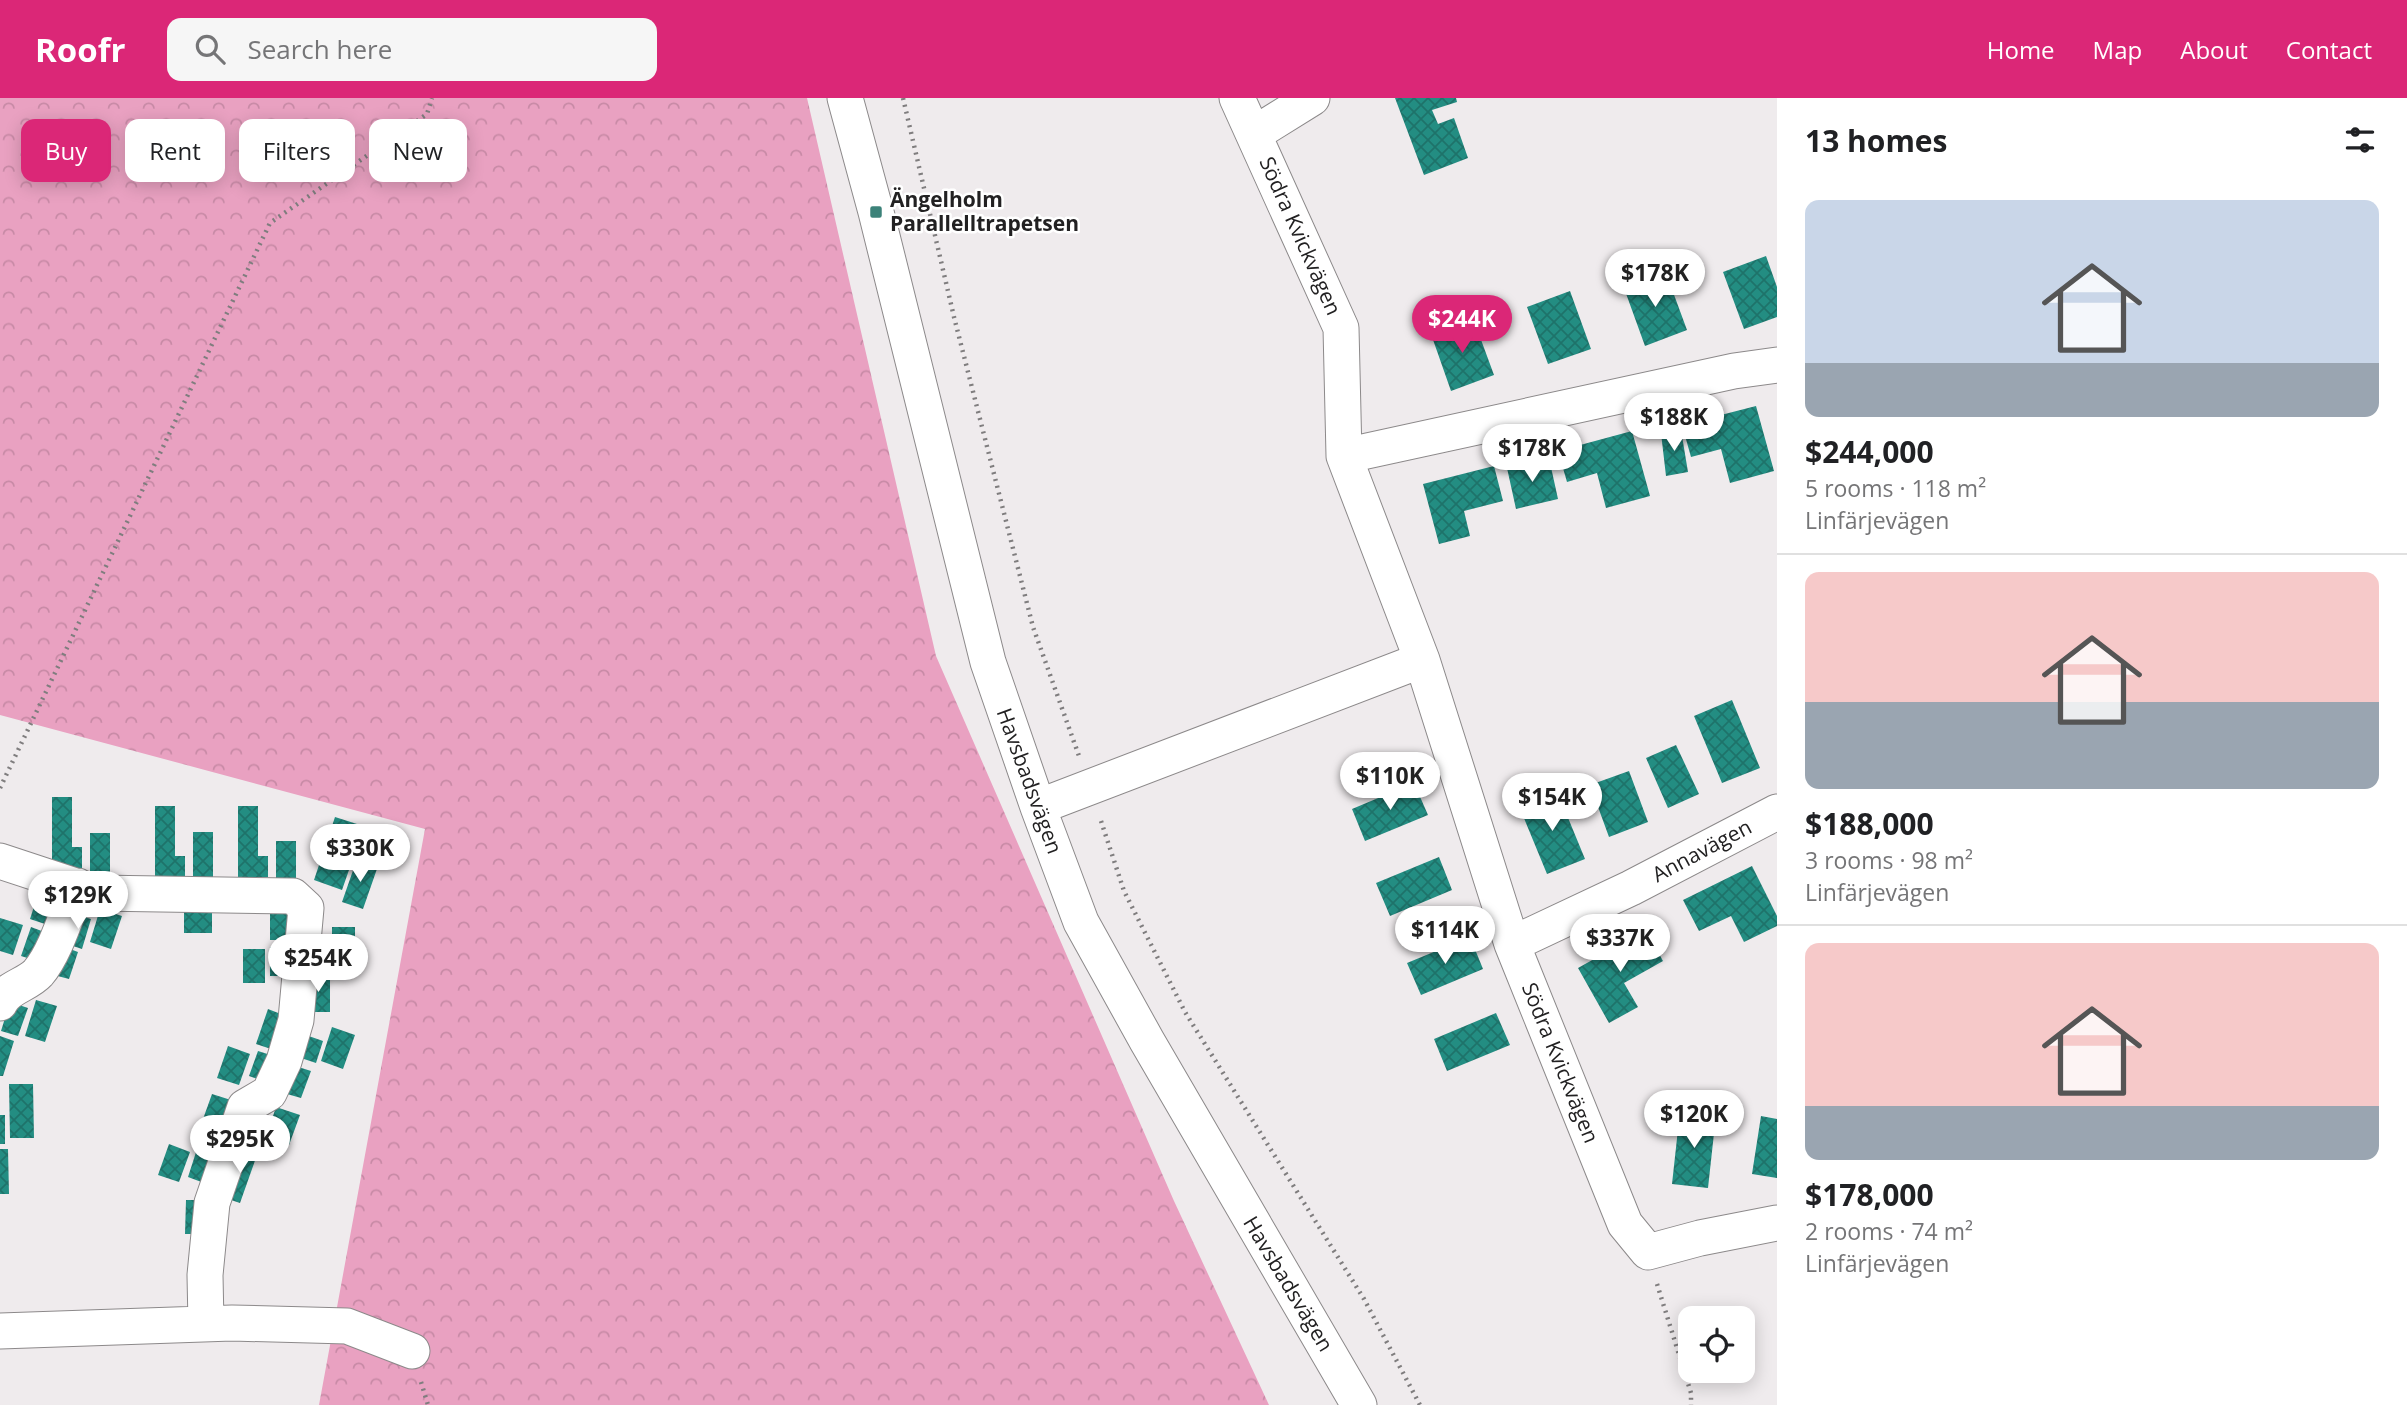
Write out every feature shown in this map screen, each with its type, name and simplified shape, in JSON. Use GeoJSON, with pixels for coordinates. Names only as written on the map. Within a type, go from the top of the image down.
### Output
{"type":"FeatureCollection","features":[{"type":"Feature","properties":{"kind":"street","name":"Havsbadsvägen"},"geometry":{"type":"LineString","coordinates":[[845,98],[988,662],[1081,922],[1147,1041],[1359,1405]]}},
{"type":"Feature","properties":{"kind":"street","name":"Södra Kvickvägen"},"geometry":{"type":"LineString","coordinates":[[1237,98],[1341,328],[1344,456],[1422,660],[1512,944],[1625,1224],[1648,1252]]}},
{"type":"Feature","properties":{"kind":"street"},"geometry":{"type":"LineString","coordinates":[[1254,134],[1312,98]]}},
{"type":"Feature","properties":{"kind":"street"},"geometry":{"type":"LineString","coordinates":[[1344,456],[1734,371],[1777,365]]}},
{"type":"Feature","properties":{"kind":"street"},"geometry":{"type":"LineString","coordinates":[[1038,807],[1422,660]]}},
{"type":"Feature","properties":{"kind":"street","name":"Annavägen"},"geometry":{"type":"LineString","coordinates":[[1512,944],[1631,888],[1777,811]]}},
{"type":"Feature","properties":{"kind":"street"},"geometry":{"type":"LineString","coordinates":[[0,862],[97,893],[293,895],[306,908],[296,1020],[284,1061],[269,1093],[245,1107],[212,1203],[205,1275],[206,1324]]}},
{"type":"Feature","properties":{"kind":"street"},"geometry":{"type":"LineString","coordinates":[[0,1003],[3,996],[38,974],[78,886]]}},
{"type":"Feature","properties":{"kind":"street"},"geometry":{"type":"LineString","coordinates":[[1648,1252],[1700,1238],[1777,1223]]}},
{"type":"Feature","properties":{"kind":"street"},"geometry":{"type":"LineString","coordinates":[[0,1331],[206,1324],[347,1326],[412,1350]]}},
{"type":"Feature","properties":{"kind":"path"},"geometry":{"type":"LineString","coordinates":[[0,788],[270,223],[427,114],[432,98]]}},
{"type":"Feature","properties":{"kind":"path"},"geometry":{"type":"LineString","coordinates":[[1648,1252],[1664,1314],[1691,1393],[1691,1405]]}},
{"type":"Feature","properties":{"kind":"green space"},"geometry":{"type":"Polygon","coordinates":[[[0,98],[807,98],[936,656],[1174,1201],[1269,1405],[319,1405],[425,829],[0,715],[0,98]]]}},
{"type":"Feature","properties":{"kind":"building"},"geometry":{"type":"Polygon","coordinates":[[[1395,98],[1456,98],[1457,102],[1432,110],[1438,124],[1454,118],[1468,158],[1424,175],[1395,98]]]}},
{"type":"Feature","properties":{"kind":"building"},"geometry":{"type":"Polygon","coordinates":[[[1766,256],[1777,287],[1777,317],[1744,329],[1723,272],[1766,256]]]}},
{"type":"Feature","properties":{"kind":"building"},"geometry":{"type":"Polygon","coordinates":[[[1666,273],[1687,330],[1645,346],[1624,288],[1666,273]]]}},
{"type":"Feature","properties":{"kind":"building"},"geometry":{"type":"Polygon","coordinates":[[[1570,291],[1591,349],[1548,364],[1527,307],[1570,291]]]}},
{"type":"Feature","properties":{"kind":"building"},"geometry":{"type":"Polygon","coordinates":[[[1473,318],[1494,375],[1451,391],[1431,334],[1473,318]]]}},
{"type":"Feature","properties":{"kind":"building"},"geometry":{"type":"Polygon","coordinates":[[[1756,406],[1774,471],[1730,483],[1721,449],[1691,457],[1682,425],[1756,406]]]}},
{"type":"Feature","properties":{"kind":"building"},"geometry":{"type":"Polygon","coordinates":[[[1681,430],[1688,472],[1666,476],[1661,433],[1681,430]]]}},
{"type":"Feature","properties":{"kind":"building"},"geometry":{"type":"Polygon","coordinates":[[[1632,431],[1650,496],[1606,508],[1597,473],[1567,482],[1558,451],[1632,431]]]}},
{"type":"Feature","properties":{"kind":"building"},"geometry":{"type":"Polygon","coordinates":[[[1549,458],[1558,499],[1516,509],[1507,468],[1549,458]]]}},
{"type":"Feature","properties":{"kind":"building"},"geometry":{"type":"Polygon","coordinates":[[[1494,466],[1503,501],[1464,511],[1470,536],[1439,544],[1423,484],[1494,466]]]}},
{"type":"Feature","properties":{"kind":"building"},"geometry":{"type":"Polygon","coordinates":[[[1732,700],[1760,768],[1722,783],[1694,716],[1732,700]]]}},
{"type":"Feature","properties":{"kind":"building"},"geometry":{"type":"Polygon","coordinates":[[[1676,745],[1699,794],[1668,808],[1646,758],[1676,745]]]}},
{"type":"Feature","properties":{"kind":"building"},"geometry":{"type":"Polygon","coordinates":[[[1629,771],[1648,822],[1609,837],[1590,785],[1629,771]]]}},
{"type":"Feature","properties":{"kind":"building"},"geometry":{"type":"Polygon","coordinates":[[[1414,783],[1428,815],[1365,841],[1352,809],[1414,783]]]}},
{"type":"Feature","properties":{"kind":"building"},"geometry":{"type":"Polygon","coordinates":[[[1557,791],[1585,859],[1547,874],[1519,806],[1557,791]]]}},
{"type":"Feature","properties":{"kind":"building"},"geometry":{"type":"Polygon","coordinates":[[[52,797],[72,797],[72,847],[82,847],[82,868],[52,868],[52,797]]]}},
{"type":"Feature","properties":{"kind":"building"},"geometry":{"type":"Polygon","coordinates":[[[155,806],[175,806],[175,856],[185,856],[185,877],[155,877],[155,806]]]}},
{"type":"Feature","properties":{"kind":"building"},"geometry":{"type":"Polygon","coordinates":[[[238,806],[258,806],[258,856],[268,856],[268,877],[238,877],[238,806]]]}},
{"type":"Feature","properties":{"kind":"building"},"geometry":{"type":"Polygon","coordinates":[[[335,817],[357,824],[342,868],[349,870],[342,890],[314,880],[335,817]]]}},
{"type":"Feature","properties":{"kind":"building"},"geometry":{"type":"Polygon","coordinates":[[[193,832],[213,832],[213,883],[193,883],[193,832]]]}},
{"type":"Feature","properties":{"kind":"building"},"geometry":{"type":"Polygon","coordinates":[[[90,833],[110,833],[110,874],[90,874],[90,833]]]}},
{"type":"Feature","properties":{"kind":"building"},"geometry":{"type":"Polygon","coordinates":[[[276,841],[296,841],[296,882],[276,882],[276,841]]]}},
{"type":"Feature","properties":{"kind":"building"},"geometry":{"type":"Polygon","coordinates":[[[1439,857],[1452,890],[1390,916],[1376,883],[1439,857]]]}},
{"type":"Feature","properties":{"kind":"building"},"geometry":{"type":"Polygon","coordinates":[[[357,859],[378,866],[363,909],[342,902],[357,859]]]}},
{"type":"Feature","properties":{"kind":"building"},"geometry":{"type":"Polygon","coordinates":[[[1752,866],[1777,916],[1777,926],[1744,942],[1731,916],[1699,931],[1683,900],[1752,866]]]}},
{"type":"Feature","properties":{"kind":"building"},"geometry":{"type":"Polygon","coordinates":[[[41,885],[62,891],[51,926],[30,919],[41,885]]]}},
{"type":"Feature","properties":{"kind":"building"},"geometry":{"type":"Polygon","coordinates":[[[184,903],[212,903],[212,933],[184,933],[184,903]]]}},
{"type":"Feature","properties":{"kind":"building"},"geometry":{"type":"Polygon","coordinates":[[[270,905],[290,905],[290,940],[270,940],[270,905]]]}},
{"type":"Feature","properties":{"kind":"building"},"geometry":{"type":"Polygon","coordinates":[[[100,909],[122,916],[111,949],[90,942],[100,909]]]}},
{"type":"Feature","properties":{"kind":"building"},"geometry":{"type":"Polygon","coordinates":[[[74,914],[91,919],[82,949],[64,943],[74,914]]]}},
{"type":"Feature","properties":{"kind":"building"},"geometry":{"type":"Polygon","coordinates":[[[0,918],[23,925],[13,955],[0,951],[0,918]]]}},
{"type":"Feature","properties":{"kind":"building"},"geometry":{"type":"Polygon","coordinates":[[[31,927],[47,933],[37,961],[21,956],[31,927]]]}},
{"type":"Feature","properties":{"kind":"building"},"geometry":{"type":"Polygon","coordinates":[[[332,927],[355,927],[355,965],[332,965],[332,927]]]}},
{"type":"Feature","properties":{"kind":"building"},"geometry":{"type":"Polygon","coordinates":[[[1646,930],[1663,961],[1624,983],[1638,1007],[1609,1023],[1578,968],[1646,930]]]}},
{"type":"Feature","properties":{"kind":"building"},"geometry":{"type":"Polygon","coordinates":[[[1470,937],[1483,969],[1421,995],[1407,963],[1470,937]]]}},
{"type":"Feature","properties":{"kind":"building"},"geometry":{"type":"Polygon","coordinates":[[[307,942],[327,942],[327,970],[307,970],[307,942]]]}},
{"type":"Feature","properties":{"kind":"building"},"geometry":{"type":"Polygon","coordinates":[[[59,945],[78,952],[69,979],[50,974],[59,945]]]}},
{"type":"Feature","properties":{"kind":"building"},"geometry":{"type":"Polygon","coordinates":[[[270,947],[290,947],[290,976],[270,976],[270,947]]]}},
{"type":"Feature","properties":{"kind":"building"},"geometry":{"type":"Polygon","coordinates":[[[243,949],[265,949],[265,983],[243,983],[243,949]]]}},
{"type":"Feature","properties":{"kind":"building"},"geometry":{"type":"Polygon","coordinates":[[[306,976],[330,976],[330,1012],[306,1012],[306,976]]]}},
{"type":"Feature","properties":{"kind":"building"},"geometry":{"type":"Polygon","coordinates":[[[36,1000],[57,1006],[45,1042],[25,1036],[36,1000]]]}},
{"type":"Feature","properties":{"kind":"building"},"geometry":{"type":"Polygon","coordinates":[[[10,1002],[28,1008],[18,1036],[1,1031],[10,1002]]]}},
{"type":"Feature","properties":{"kind":"building"},"geometry":{"type":"Polygon","coordinates":[[[268,1009],[291,1018],[280,1052],[256,1044],[268,1009]]]}},
{"type":"Feature","properties":{"kind":"building"},"geometry":{"type":"Polygon","coordinates":[[[1496,1013],[1510,1045],[1447,1071],[1434,1039],[1496,1013]]]}},
{"type":"Feature","properties":{"kind":"building"},"geometry":{"type":"Polygon","coordinates":[[[332,1027],[355,1035],[343,1069],[321,1061],[332,1027]]]}},
{"type":"Feature","properties":{"kind":"building"},"geometry":{"type":"Polygon","coordinates":[[[303,1034],[323,1041],[316,1063],[295,1056],[303,1034]]]}},
{"type":"Feature","properties":{"kind":"building"},"geometry":{"type":"Polygon","coordinates":[[[0,1036],[14,1041],[3,1076],[0,1076],[0,1036]]]}},
{"type":"Feature","properties":{"kind":"building"},"geometry":{"type":"Polygon","coordinates":[[[228,1046],[250,1054],[239,1085],[217,1078],[228,1046]]]}},
{"type":"Feature","properties":{"kind":"building"},"geometry":{"type":"Polygon","coordinates":[[[258,1051],[277,1057],[268,1083],[249,1076],[258,1051]]]}},
{"type":"Feature","properties":{"kind":"building"},"geometry":{"type":"Polygon","coordinates":[[[289,1064],[311,1071],[301,1098],[280,1092],[289,1064]]]}},
{"type":"Feature","properties":{"kind":"building"},"geometry":{"type":"Polygon","coordinates":[[[9,1084],[33,1084],[34,1138],[10,1138],[9,1084]]]}},
{"type":"Feature","properties":{"kind":"building"},"geometry":{"type":"Polygon","coordinates":[[[212,1094],[234,1101],[220,1141],[198,1133],[212,1094]]]}},
{"type":"Feature","properties":{"kind":"building"},"geometry":{"type":"Polygon","coordinates":[[[276,1107],[300,1115],[289,1145],[266,1137],[276,1107]]]}},
{"type":"Feature","properties":{"kind":"building"},"geometry":{"type":"Polygon","coordinates":[[[1680,1111],[1716,1115],[1708,1188],[1672,1184],[1680,1111]]]}},
{"type":"Feature","properties":{"kind":"building"},"geometry":{"type":"Polygon","coordinates":[[[251,1112],[268,1118],[259,1144],[242,1138],[251,1112]]]}},
{"type":"Feature","properties":{"kind":"building"},"geometry":{"type":"Polygon","coordinates":[[[0,1115],[5,1115],[5,1144],[0,1144],[0,1115]]]}},
{"type":"Feature","properties":{"kind":"building"},"geometry":{"type":"Polygon","coordinates":[[[1761,1116],[1777,1119],[1777,1178],[1752,1174],[1761,1116]]]}},
{"type":"Feature","properties":{"kind":"building"},"geometry":{"type":"Polygon","coordinates":[[[169,1144],[190,1152],[179,1182],[158,1175],[169,1144]]]}},
{"type":"Feature","properties":{"kind":"building"},"geometry":{"type":"Polygon","coordinates":[[[198,1146],[215,1152],[204,1183],[188,1177],[198,1146]]]}},
{"type":"Feature","properties":{"kind":"building"},"geometry":{"type":"Polygon","coordinates":[[[240,1146],[258,1152],[240,1203],[222,1197],[240,1146]]]}},
{"type":"Feature","properties":{"kind":"building"},"geometry":{"type":"Polygon","coordinates":[[[0,1149],[8,1149],[9,1194],[0,1194],[0,1149]]]}},
{"type":"Feature","properties":{"kind":"building"},"geometry":{"type":"Polygon","coordinates":[[[186,1200],[200,1200],[200,1234],[185,1234],[186,1200]]]}},
{"type":"Feature","properties":{"kind":"place","name":"Ängelholm Parallelltrapetsen"},"geometry":{"type":"Point","coordinates":[876,212]}}]}
